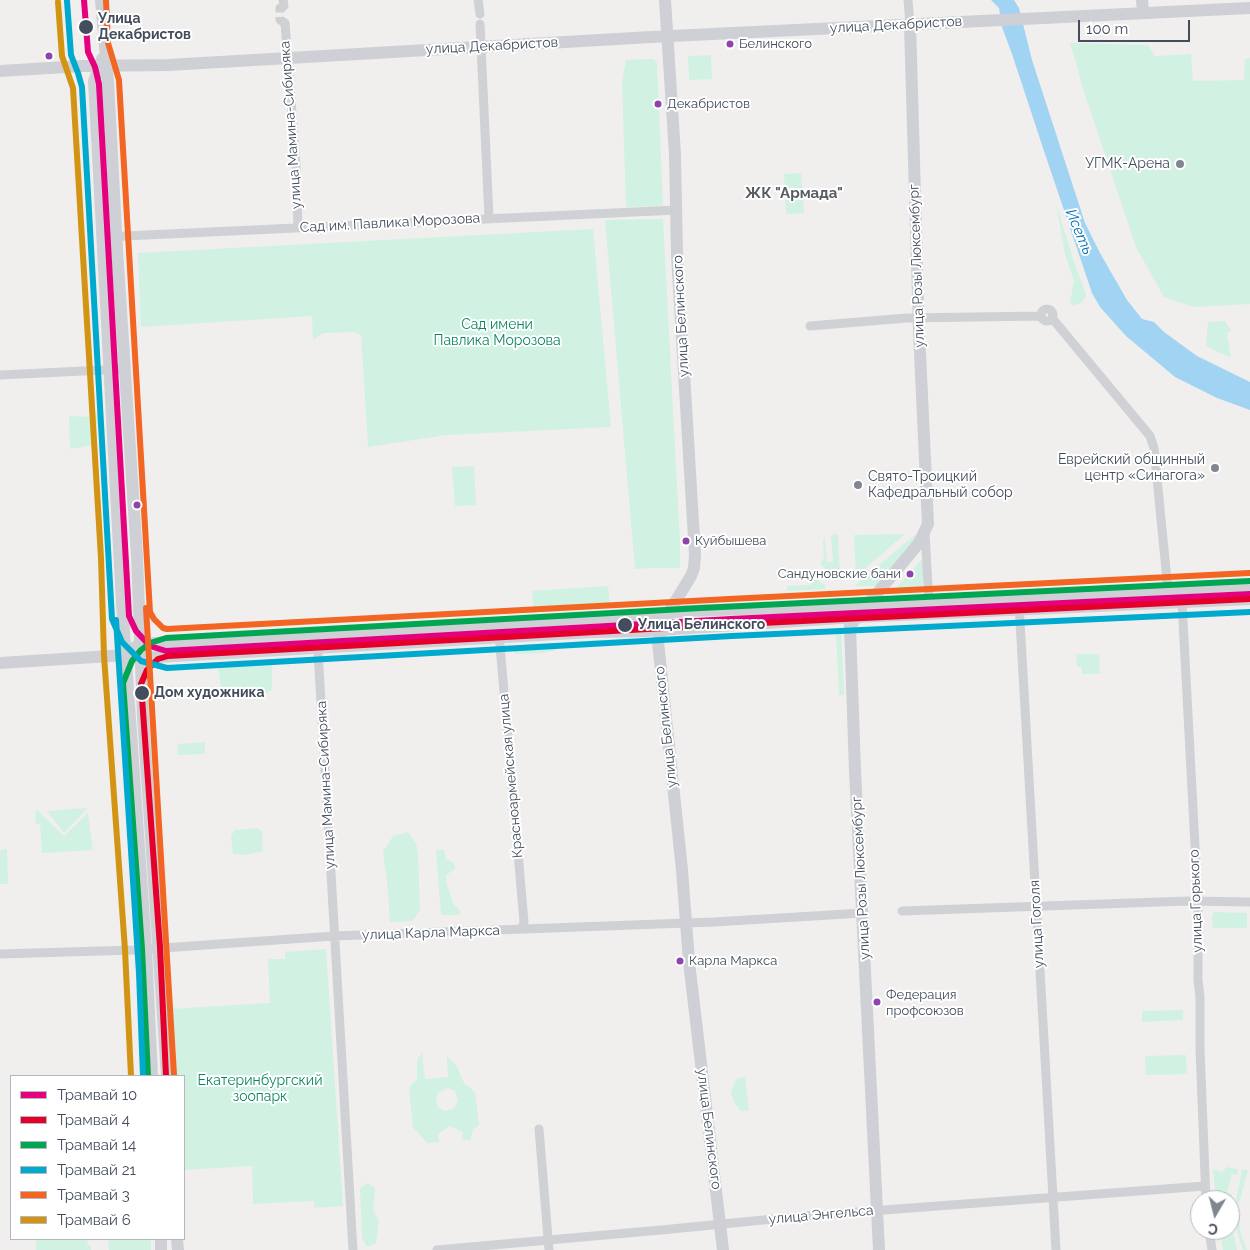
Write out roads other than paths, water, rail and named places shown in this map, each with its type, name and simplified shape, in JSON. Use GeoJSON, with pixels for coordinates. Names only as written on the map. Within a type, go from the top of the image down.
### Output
{"type":"FeatureCollection","features":[{"type":"Feature","properties":{"kind":"main road"},"geometry":{"type":"LineString","coordinates":[[101,0],[105,51],[103,66],[94,81],[125,369],[137,556],[152,948],[152,1075]]}},
{"type":"Feature","properties":{"kind":"main road","name":"улица Белинского"},"geometry":{"type":"LineString","coordinates":[[665,0],[675,154],[677,256],[695,555],[691,576],[669,612],[658,642],[682,870],[696,1030],[724,1250]]}},
{"type":"Feature","properties":{"kind":"main road"},"geometry":{"type":"LineString","coordinates":[[1143,6],[1250,8]]}},
{"type":"Feature","properties":{"kind":"main road","name":"улица Декабристов"},"geometry":{"type":"LineString","coordinates":[[0,71],[288,58],[667,36],[984,21],[1036,18],[1143,6]]}},
{"type":"Feature","properties":{"kind":"main road","name":"улица Розы Люксембург"},"geometry":{"type":"LineString","coordinates":[[879,1250],[851,620],[899,569],[919,543],[928,524],[919,318],[910,24]]}},
{"type":"Feature","properties":{"kind":"main road"},"geometry":{"type":"LineString","coordinates":[[110,237],[110,370],[129,720],[167,1075]]}},
{"type":"Feature","properties":{"kind":"main road"},"geometry":{"type":"LineString","coordinates":[[0,664],[126,655],[140,658],[592,632],[851,620],[1168,590],[1250,586]]}},
{"type":"Feature","properties":{"kind":"main road"},"geometry":{"type":"LineString","coordinates":[[126,655],[139,644],[669,612],[929,603],[1182,602],[1250,599]]}},
{"type":"Feature","properties":{"kind":"main road"},"geometry":{"type":"LineString","coordinates":[[836,606],[851,620]]}},
{"type":"Feature","properties":{"kind":"street"},"geometry":{"type":"LineString","coordinates":[[478,0],[480,14]]}},
{"type":"Feature","properties":{"kind":"street","name":"улица Розы Люксембург"},"geometry":{"type":"LineString","coordinates":[[908,0],[910,24]]}},
{"type":"Feature","properties":{"kind":"street","name":"улица Мамина-Сибиряка"},"geometry":{"type":"LineString","coordinates":[[285,23],[296,166],[298,228]]}},
{"type":"Feature","properties":{"kind":"street"},"geometry":{"type":"LineString","coordinates":[[480,24],[489,218]]}},
{"type":"Feature","properties":{"kind":"street","name":"Сад им. Павлика Морозова"},"geometry":{"type":"LineString","coordinates":[[110,237],[677,210]]}},
{"type":"Feature","properties":{"kind":"street"},"geometry":{"type":"LineString","coordinates":[[810,326],[919,318],[1041,316],[1046,321],[1052,318],[1150,436],[1154,448],[1168,590],[1182,602]]}},
{"type":"Feature","properties":{"kind":"street"},"geometry":{"type":"LineString","coordinates":[[0,376],[125,369]]}},
{"type":"Feature","properties":{"kind":"street","name":"улица Розы Люксембург"},"geometry":{"type":"LineString","coordinates":[[925,532],[929,603]]}},
{"type":"Feature","properties":{"kind":"street","name":"улица Горького"},"geometry":{"type":"LineString","coordinates":[[1182,602],[1198,902],[1198,980],[1205,1190]]}},
{"type":"Feature","properties":{"kind":"street","name":"улица Гоголя"},"geometry":{"type":"LineString","coordinates":[[1019,604],[1056,1250]]}},
{"type":"Feature","properties":{"kind":"street","name":"Красноармейская улица"},"geometry":{"type":"LineString","coordinates":[[498,623],[522,903],[522,929]]}},
{"type":"Feature","properties":{"kind":"street","name":"улица Мамина-Сибиряка"},"geometry":{"type":"LineString","coordinates":[[317,634],[353,1250]]}},
{"type":"Feature","properties":{"kind":"street"},"geometry":{"type":"LineString","coordinates":[[902,911],[1036,906],[1250,902]]}},
{"type":"Feature","properties":{"kind":"street","name":"улица Карла Маркса"},"geometry":{"type":"LineString","coordinates":[[0,954],[79,952],[334,936],[686,923],[863,913]]}},
{"type":"Feature","properties":{"kind":"street"},"geometry":{"type":"LineString","coordinates":[[539,1129],[548,1245]]}},
{"type":"Feature","properties":{"kind":"street","name":"улица Энгельса"},"geometry":{"type":"LineString","coordinates":[[437,1250],[548,1245],[720,1224],[877,1210],[1205,1186]]}},
{"type":"Feature","properties":{"kind":"water","name":"Исеть"},"geometry":{"type":"Polygon","coordinates":[[[991,0],[1014,0],[1019,8],[1032,60],[1085,223],[1127,300],[1142,319],[1154,322],[1164,332],[1197,356],[1250,382],[1250,410],[1217,398],[1175,377],[1126,336],[1100,307],[1092,293],[1002,27],[999,8],[991,0]]]}},
{"type":"Feature","properties":{"kind":"tunnel"},"geometry":{"type":"LineString","coordinates":[[284,6],[280,8],[280,20],[285,23]]}},
{"type":"Feature","properties":{"kind":"tram line","name":"10"},"geometry":{"type":"LineString","coordinates":[[84,0],[88,52],[95,67],[99,84],[129,616],[136,631],[150,646],[166,651],[731,619],[1250,594]]}},
{"type":"Feature","properties":{"kind":"tram line","name":"3"},"geometry":{"type":"LineString","coordinates":[[106,0],[108,43],[119,80],[150,612],[163,628],[1249,573]]}},
{"type":"Feature","properties":{"kind":"tram line","name":"21"},"geometry":{"type":"LineString","coordinates":[[67,1],[71,55],[82,87],[112,619],[122,642],[141,661],[167,668],[732,636],[1250,612]]}},
{"type":"Feature","properties":{"kind":"tram line","name":"6"},"geometry":{"type":"LineString","coordinates":[[58,2],[62,56],[73,88],[101,558],[104,656],[125,950],[131,1075]]}},
{"type":"Feature","properties":{"kind":"tram line","name":"14"},"geometry":{"type":"LineString","coordinates":[[148,1075],[142,949],[123,683],[132,661],[150,643],[166,638],[701,608],[1250,581]]}},
{"type":"Feature","properties":{"kind":"tram line","name":"4"},"geometry":{"type":"LineString","coordinates":[[166,1075],[160,947],[141,684],[147,670],[158,659],[168,656],[701,626],[1250,599]]}},
{"type":"Feature","properties":{"kind":"tram line","name":"3"},"geometry":{"type":"LineString","coordinates":[[146,608],[174,1075]]}},
{"type":"Feature","properties":{"kind":"tram line","name":"21"},"geometry":{"type":"LineString","coordinates":[[116,620],[139,973],[143,1075]]}},
{"type":"Feature","properties":{"kind":"place","name":"Улица Декабристов"},"geometry":{"type":"Point","coordinates":[86,27]}},
{"type":"Feature","properties":{"kind":"place","name":"Белинского"},"geometry":{"type":"Point","coordinates":[730,44]}},
{"type":"Feature","properties":{"kind":"place","name":"Декабристов"},"geometry":{"type":"Point","coordinates":[658,104]}},
{"type":"Feature","properties":{"kind":"place","name":"УГМК-Арена"},"geometry":{"type":"Point","coordinates":[1180,164]}},
{"type":"Feature","properties":{"kind":"place","name":"Еврейский общинный центр «Синагога»"},"geometry":{"type":"Point","coordinates":[1215,468]}},
{"type":"Feature","properties":{"kind":"place","name":"Свято-Троицкий Кафедральный собор"},"geometry":{"type":"Point","coordinates":[858,485]}},
{"type":"Feature","properties":{"kind":"place","name":"Куйбышева"},"geometry":{"type":"Point","coordinates":[686,541]}},
{"type":"Feature","properties":{"kind":"place","name":"Сандуновские бани"},"geometry":{"type":"Point","coordinates":[910,574]}},
{"type":"Feature","properties":{"kind":"place","name":"Улица Белинского"},"geometry":{"type":"Point","coordinates":[625,625]}},
{"type":"Feature","properties":{"kind":"place","name":"Дом художника"},"geometry":{"type":"Point","coordinates":[142,693]}},
{"type":"Feature","properties":{"kind":"place","name":"Карла Маркса"},"geometry":{"type":"Point","coordinates":[680,961]}},
{"type":"Feature","properties":{"kind":"place","name":"Федерация профсоюзов"},"geometry":{"type":"Point","coordinates":[877,1002]}},
{"type":"Feature","properties":{"kind":"district","name":"ЖК \"Армада\""},"geometry":{"type":"Point","coordinates":[794,193]}},
{"type":"Feature","properties":{"kind":"park label","name":"Сад имени Павлика Морозова"},"geometry":{"type":"Point","coordinates":[497,334]}},
{"type":"Feature","properties":{"kind":"park label","name":"Екатеринбургский зоопарк"},"geometry":{"type":"Point","coordinates":[260,1090]}}]}
